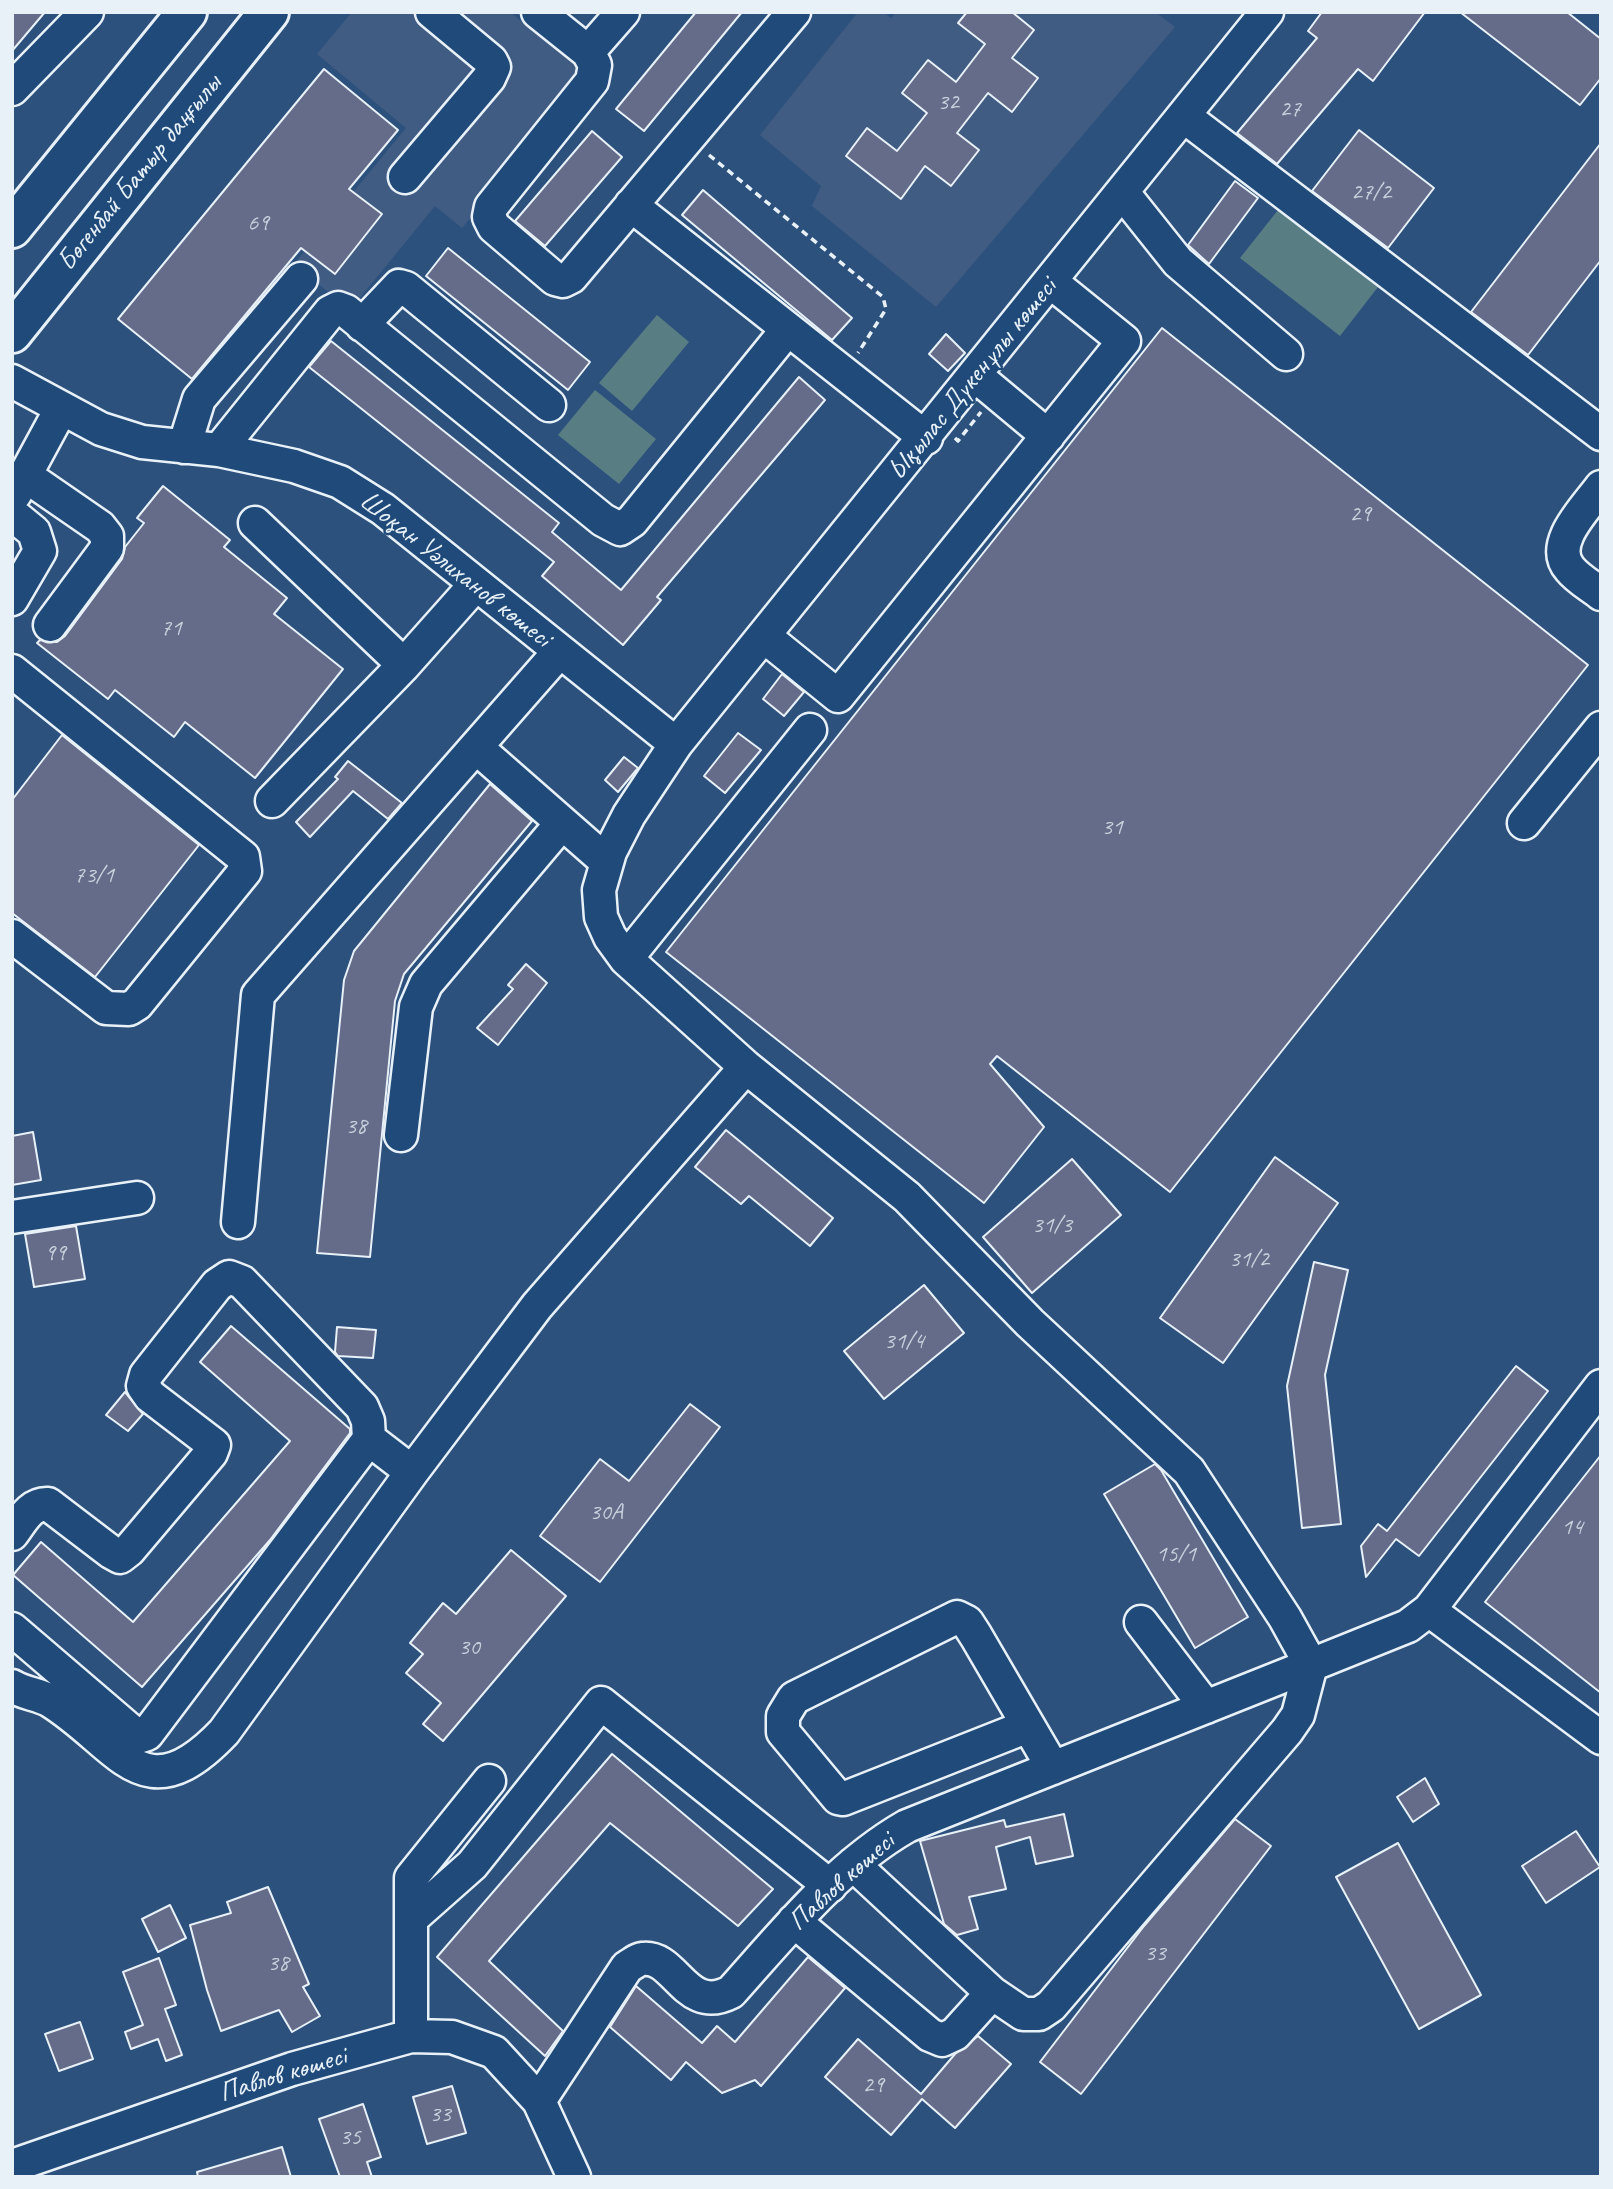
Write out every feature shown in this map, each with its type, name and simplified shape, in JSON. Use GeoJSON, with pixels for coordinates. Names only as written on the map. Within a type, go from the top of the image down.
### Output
{"type":"FeatureCollection","features":[{"type":"Feature","properties":{"kind":"main road"},"geometry":{"type":"LineString","coordinates":[[12,228],[187,12]]}},
{"type":"Feature","properties":{"kind":"main road","name":"Бөгенбай Батыр даңғылы"},"geometry":{"type":"LineString","coordinates":[[12,333],[269,12]]}},
{"type":"Feature","properties":{"kind":"street"},"geometry":{"type":"LineString","coordinates":[[12,89],[88,12]]}},
{"type":"Feature","properties":{"kind":"street"},"geometry":{"type":"LineString","coordinates":[[405,177],[489,78],[494,67],[491,61],[432,12]]}},
{"type":"Feature","properties":{"kind":"street"},"geometry":{"type":"LineString","coordinates":[[538,12],[588,52],[595,65],[592,80],[491,207],[489,217],[494,227],[555,279],[563,281],[571,277],[794,12]]}},
{"type":"Feature","properties":{"kind":"street"},"geometry":{"type":"LineString","coordinates":[[588,52],[623,12]]}},
{"type":"Feature","properties":{"kind":"street","name":"Ықылас Дүкенұлы көшесі"},"geometry":{"type":"LineString","coordinates":[[1266,12],[1051,282],[986,385],[932,430],[676,744],[629,815],[607,862],[599,890],[601,917],[626,959],[746,1067],[907,1197],[1030,1323],[1189,1471],[1242,1551],[1311,1665]]}},
{"type":"Feature","properties":{"kind":"street"},"geometry":{"type":"LineString","coordinates":[[1185,117],[1601,434]]}},
{"type":"Feature","properties":{"kind":"street"},"geometry":{"type":"LineString","coordinates":[[1123,193],[1178,262],[1286,354]]}},
{"type":"Feature","properties":{"kind":"street"},"geometry":{"type":"LineString","coordinates":[[631,205],[787,330],[932,430]]}},
{"type":"Feature","properties":{"kind":"street"},"geometry":{"type":"LineString","coordinates":[[184,447],[199,399],[301,279]]}},
{"type":"Feature","properties":{"kind":"street"},"geometry":{"type":"LineString","coordinates":[[764,636],[838,696],[1124,341],[1051,282]]}},
{"type":"Feature","properties":{"kind":"street"},"geometry":{"type":"LineString","coordinates":[[362,325],[391,291],[399,286],[406,288],[550,405]]}},
{"type":"Feature","properties":{"kind":"street"},"geometry":{"type":"LineString","coordinates":[[219,450],[330,312],[338,308],[603,520],[620,529],[632,521],[787,330]]}},
{"type":"Feature","properties":{"kind":"street","name":"Шоқан Уәлиханов көшесі"},"geometry":{"type":"LineString","coordinates":[[12,381],[101,429],[142,442],[219,450],[294,466],[340,482],[383,509],[676,744]]}},
{"type":"Feature","properties":{"kind":"street"},"geometry":{"type":"LineString","coordinates":[[986,385],[1048,436]]}},
{"type":"Feature","properties":{"kind":"street"},"geometry":{"type":"LineString","coordinates":[[50,625],[107,548],[107,536],[100,527],[19,487],[61,409]]}},
{"type":"Feature","properties":{"kind":"street"},"geometry":{"type":"LineString","coordinates":[[1601,487],[1563,543],[1563,558],[1570,570],[1601,594]]}},
{"type":"Feature","properties":{"kind":"street"},"geometry":{"type":"LineString","coordinates":[[12,514],[34,532],[40,551],[12,599]]}},
{"type":"Feature","properties":{"kind":"street"},"geometry":{"type":"LineString","coordinates":[[255,523],[404,665]]}},
{"type":"Feature","properties":{"kind":"street"},"geometry":{"type":"LineString","coordinates":[[272,801],[404,665],[476,584]]}},
{"type":"Feature","properties":{"kind":"street"},"geometry":{"type":"LineString","coordinates":[[238,1222],[258,995],[560,651]]}},
{"type":"Feature","properties":{"kind":"street"},"geometry":{"type":"LineString","coordinates":[[12,936],[106,1008],[129,1009],[137,1004],[245,871],[243,857],[17,686]]}},
{"type":"Feature","properties":{"kind":"street"},"geometry":{"type":"LineString","coordinates":[[1524,823],[1601,728]]}},
{"type":"Feature","properties":{"kind":"street"},"geometry":{"type":"LineString","coordinates":[[626,959],[810,730]]}},
{"type":"Feature","properties":{"kind":"street"},"geometry":{"type":"LineString","coordinates":[[477,748],[607,862]]}},
{"type":"Feature","properties":{"kind":"street"},"geometry":{"type":"LineString","coordinates":[[401,1135],[415,1007],[426,984],[562,822]]}},
{"type":"Feature","properties":{"kind":"street"},"geometry":{"type":"LineString","coordinates":[[12,1686],[51,1701],[138,1768],[161,1773],[180,1767],[206,1752],[225,1732],[412,1472],[537,1306],[746,1067]]}},
{"type":"Feature","properties":{"kind":"street"},"geometry":{"type":"LineString","coordinates":[[12,1217],[137,1198]]}},
{"type":"Feature","properties":{"kind":"street"},"geometry":{"type":"LineString","coordinates":[[12,1534],[30,1510],[39,1504],[48,1504],[120,1557],[129,1550],[195,1472],[211,1453],[214,1445],[150,1395],[143,1386],[146,1375],[217,1284],[229,1277],[242,1282],[362,1406],[368,1421],[369,1439],[147,1734],[138,1737],[12,1629]]}},
{"type":"Feature","properties":{"kind":"street","name":"Павлов көшесі"},"geometry":{"type":"LineString","coordinates":[[539,2101],[627,1967],[642,1959],[656,1961],[704,1999],[717,1999],[731,1992],[794,1921],[853,1864],[877,1843],[907,1826],[1408,1626],[1429,1610],[1601,1386]]}},
{"type":"Feature","properties":{"kind":"street"},"geometry":{"type":"LineString","coordinates":[[369,1439],[412,1472]]}},
{"type":"Feature","properties":{"kind":"street"},"geometry":{"type":"LineString","coordinates":[[1429,1610],[1601,1738]]}},
{"type":"Feature","properties":{"kind":"street"},"geometry":{"type":"LineString","coordinates":[[1028,1726],[844,1799],[838,1798],[783,1732],[783,1716],[794,1698],[957,1617],[971,1629],[1053,1768]]}},
{"type":"Feature","properties":{"kind":"street"},"geometry":{"type":"LineString","coordinates":[[1141,1622],[1206,1707]]}},
{"type":"Feature","properties":{"kind":"street"},"geometry":{"type":"LineString","coordinates":[[853,1864],[992,1993],[1023,2014],[1039,2014],[1051,2006],[1287,1731],[1298,1715],[1311,1665]]}},
{"type":"Feature","properties":{"kind":"street"},"geometry":{"type":"LineString","coordinates":[[411,1919],[472,1865],[601,1703],[830,1886]]}},
{"type":"Feature","properties":{"kind":"street"},"geometry":{"type":"LineString","coordinates":[[411,2036],[411,1878],[489,1781]]}},
{"type":"Feature","properties":{"kind":"street"},"geometry":{"type":"LineString","coordinates":[[794,1921],[930,2035],[942,2040],[955,2034],[992,1993]]}},
{"type":"Feature","properties":{"kind":"street","name":"Павлов көшесі"},"geometry":{"type":"LineString","coordinates":[[18,2169],[292,2069],[411,2036],[452,2037],[494,2052],[539,2101],[574,2177]]}},
{"type":"Feature","properties":{"kind":"path"},"geometry":{"type":"LineString","coordinates":[[688,138],[883,297],[886,309],[859,347],[860,360]]}},
{"type":"Feature","properties":{"kind":"path"},"geometry":{"type":"LineString","coordinates":[[932,430],[958,441],[986,385]]}},
{"type":"Feature","properties":{"kind":"shaded area"},"geometry":{"type":"Polygon","coordinates":[[[352,12],[510,12],[576,66],[579,86],[462,228],[435,206],[350,310],[294,264],[406,128],[317,54],[352,12]]]}},
{"type":"Feature","properties":{"kind":"shaded area"},"geometry":{"type":"Polygon","coordinates":[[[858,12],[883,12],[891,18],[897,12],[1155,12],[1175,27],[936,307],[812,206],[821,186],[760,135],[858,12]]]}},
{"type":"Feature","properties":{"kind":"green space"},"geometry":{"type":"Polygon","coordinates":[[[1278,210],[1378,287],[1340,336],[1240,258],[1278,210]]]}},
{"type":"Feature","properties":{"kind":"green space"},"geometry":{"type":"Polygon","coordinates":[[[657,315],[689,342],[632,411],[599,383],[657,315]]]}},
{"type":"Feature","properties":{"kind":"green space"},"geometry":{"type":"Polygon","coordinates":[[[595,390],[656,439],[619,484],[558,435],[595,390]]]}},
{"type":"Feature","properties":{"kind":"building"},"geometry":{"type":"Polygon","coordinates":[[[12,12],[45,12],[12,51],[12,12]]]}},
{"type":"Feature","properties":{"kind":"building"},"geometry":{"type":"Polygon","coordinates":[[[696,12],[742,12],[644,131],[616,109],[696,12]]]}},
{"type":"Feature","properties":{"kind":"building"},"geometry":{"type":"Polygon","coordinates":[[[967,12],[1012,12],[1034,30],[1012,58],[1038,78],[1012,112],[988,93],[957,133],[979,150],[951,186],[925,166],[901,199],[846,156],[867,128],[897,151],[927,113],[902,93],[928,60],[956,82],[985,44],[958,23],[967,12]]]}},
{"type":"Feature","properties":{"kind":"building"},"geometry":{"type":"Polygon","coordinates":[[[1322,12],[1425,12],[1373,81],[1358,69],[1277,164],[1237,133],[1317,38],[1308,31],[1322,12]]]}},
{"type":"Feature","properties":{"kind":"building"},"geometry":{"type":"Polygon","coordinates":[[[1460,12],[1567,12],[1601,39],[1601,78],[1580,105],[1460,12]]]}},
{"type":"Feature","properties":{"kind":"building"},"geometry":{"type":"Polygon","coordinates":[[[324,69],[398,130],[349,189],[382,214],[335,274],[301,248],[192,379],[118,319],[324,69]]]}},
{"type":"Feature","properties":{"kind":"building"},"geometry":{"type":"Polygon","coordinates":[[[1359,130],[1434,188],[1388,248],[1312,191],[1359,130]]]}},
{"type":"Feature","properties":{"kind":"building"},"geometry":{"type":"Polygon","coordinates":[[[592,131],[622,157],[545,246],[515,221],[592,131]]]}},
{"type":"Feature","properties":{"kind":"building"},"geometry":{"type":"Polygon","coordinates":[[[1601,143],[1601,260],[1528,355],[1471,312],[1601,143]]]}},
{"type":"Feature","properties":{"kind":"building"},"geometry":{"type":"Polygon","coordinates":[[[1235,181],[1258,198],[1209,264],[1188,245],[1235,181]]]}},
{"type":"Feature","properties":{"kind":"building"},"geometry":{"type":"Polygon","coordinates":[[[703,190],[852,318],[832,340],[682,215],[703,190]]]}},
{"type":"Feature","properties":{"kind":"building"},"geometry":{"type":"Polygon","coordinates":[[[448,248],[590,362],[568,390],[426,276],[448,248]]]}},
{"type":"Feature","properties":{"kind":"building"},"geometry":{"type":"Polygon","coordinates":[[[1162,328],[1588,665],[1170,1192],[997,1056],[990,1064],[1044,1127],[984,1203],[666,952],[1162,328]]]}},
{"type":"Feature","properties":{"kind":"building"},"geometry":{"type":"Polygon","coordinates":[[[946,334],[965,353],[948,371],[929,354],[946,334]]]}},
{"type":"Feature","properties":{"kind":"building"},"geometry":{"type":"Polygon","coordinates":[[[331,341],[559,523],[552,532],[621,590],[799,377],[825,400],[657,597],[661,600],[623,645],[542,576],[554,562],[309,367],[331,341]]]}},
{"type":"Feature","properties":{"kind":"building"},"geometry":{"type":"Polygon","coordinates":[[[163,486],[230,540],[224,547],[287,598],[274,614],[343,669],[255,778],[185,722],[174,737],[115,690],[108,699],[37,643],[40,640],[57,642],[65,636],[122,559],[125,547],[144,523],[137,518],[163,486]]]}},
{"type":"Feature","properties":{"kind":"building"},"geometry":{"type":"Polygon","coordinates":[[[782,674],[804,692],[784,716],[763,699],[782,674]]]}},
{"type":"Feature","properties":{"kind":"building"},"geometry":{"type":"Polygon","coordinates":[[[738,733],[761,750],[725,793],[704,776],[738,733]]]}},
{"type":"Feature","properties":{"kind":"building"},"geometry":{"type":"Polygon","coordinates":[[[62,735],[199,845],[95,977],[12,913],[12,800],[62,735]]]}},
{"type":"Feature","properties":{"kind":"building"},"geometry":{"type":"Polygon","coordinates":[[[624,757],[638,768],[618,792],[605,780],[624,757]]]}},
{"type":"Feature","properties":{"kind":"building"},"geometry":{"type":"Polygon","coordinates":[[[348,761],[402,803],[388,819],[353,791],[310,837],[296,822],[338,779],[335,777],[348,761]]]}},
{"type":"Feature","properties":{"kind":"building"},"geometry":{"type":"Polygon","coordinates":[[[490,784],[532,821],[404,974],[395,1001],[370,1257],[317,1253],[344,980],[354,951],[490,784]]]}},
{"type":"Feature","properties":{"kind":"building"},"geometry":{"type":"Polygon","coordinates":[[[526,964],[547,983],[498,1045],[477,1028],[513,989],[508,985],[526,964]]]}},
{"type":"Feature","properties":{"kind":"building"},"geometry":{"type":"Polygon","coordinates":[[[726,1130],[833,1218],[810,1246],[749,1196],[741,1204],[695,1167],[726,1130]]]}},
{"type":"Feature","properties":{"kind":"building"},"geometry":{"type":"Polygon","coordinates":[[[33,1132],[41,1180],[12,1185],[12,1136],[33,1132]]]}},
{"type":"Feature","properties":{"kind":"building"},"geometry":{"type":"Polygon","coordinates":[[[1275,1157],[1338,1203],[1223,1363],[1160,1318],[1275,1157]]]}},
{"type":"Feature","properties":{"kind":"building"},"geometry":{"type":"Polygon","coordinates":[[[1072,1159],[1121,1215],[1032,1293],[983,1237],[1072,1159]]]}},
{"type":"Feature","properties":{"kind":"building"},"geometry":{"type":"Polygon","coordinates":[[[76,1226],[85,1279],[34,1287],[25,1234],[76,1226]]]}},
{"type":"Feature","properties":{"kind":"building"},"geometry":{"type":"Polygon","coordinates":[[[1314,1262],[1348,1270],[1325,1375],[1341,1524],[1302,1528],[1287,1386],[1314,1262]]]}},
{"type":"Feature","properties":{"kind":"building"},"geometry":{"type":"Polygon","coordinates":[[[924,1285],[964,1333],[884,1399],[844,1351],[924,1285]]]}},
{"type":"Feature","properties":{"kind":"building"},"geometry":{"type":"Polygon","coordinates":[[[231,1326],[350,1429],[350,1433],[270,1540],[142,1687],[13,1575],[41,1542],[133,1622],[290,1441],[200,1362],[231,1326]]]}},
{"type":"Feature","properties":{"kind":"building"},"geometry":{"type":"Polygon","coordinates":[[[337,1327],[376,1330],[373,1358],[338,1356],[335,1352],[337,1327]]]}},
{"type":"Feature","properties":{"kind":"building"},"geometry":{"type":"Polygon","coordinates":[[[1516,1366],[1548,1391],[1419,1556],[1396,1539],[1366,1577],[1361,1546],[1378,1524],[1387,1531],[1516,1366]]]}},
{"type":"Feature","properties":{"kind":"building"},"geometry":{"type":"Polygon","coordinates":[[[125,1392],[143,1414],[128,1431],[106,1415],[125,1392]]]}},
{"type":"Feature","properties":{"kind":"building"},"geometry":{"type":"Polygon","coordinates":[[[690,1404],[720,1427],[600,1582],[540,1536],[600,1459],[629,1481],[690,1404]]]}},
{"type":"Feature","properties":{"kind":"building"},"geometry":{"type":"Polygon","coordinates":[[[1601,1455],[1601,1693],[1485,1602],[1601,1455]]]}},
{"type":"Feature","properties":{"kind":"building"},"geometry":{"type":"Polygon","coordinates":[[[1155,1464],[1248,1617],[1195,1648],[1104,1494],[1155,1464]]]}},
{"type":"Feature","properties":{"kind":"building"},"geometry":{"type":"Polygon","coordinates":[[[511,1550],[566,1596],[443,1741],[423,1724],[441,1703],[406,1673],[423,1654],[410,1643],[443,1603],[456,1614],[511,1550]]]}},
{"type":"Feature","properties":{"kind":"building"},"geometry":{"type":"Polygon","coordinates":[[[612,1754],[773,1889],[738,1926],[610,1823],[489,1961],[563,2031],[545,2056],[437,1957],[612,1754]]]}},
{"type":"Feature","properties":{"kind":"building"},"geometry":{"type":"Polygon","coordinates":[[[1425,1778],[1439,1804],[1413,1822],[1397,1797],[1425,1778]]]}},
{"type":"Feature","properties":{"kind":"building"},"geometry":{"type":"Polygon","coordinates":[[[1064,1814],[1073,1856],[1036,1864],[1030,1837],[996,1847],[1006,1889],[969,1897],[978,1929],[957,1935],[944,1924],[920,1841],[1004,1820],[1006,1827],[1064,1814]]]}},
{"type":"Feature","properties":{"kind":"building"},"geometry":{"type":"Polygon","coordinates":[[[1235,1819],[1271,1846],[1081,2094],[1040,2062],[1144,1926],[1235,1819]]]}},
{"type":"Feature","properties":{"kind":"building"},"geometry":{"type":"Polygon","coordinates":[[[1576,1831],[1600,1867],[1546,1903],[1522,1866],[1576,1831]]]}},
{"type":"Feature","properties":{"kind":"building"},"geometry":{"type":"Polygon","coordinates":[[[1398,1843],[1481,1995],[1419,2029],[1336,1877],[1398,1843]]]}},
{"type":"Feature","properties":{"kind":"building"},"geometry":{"type":"Polygon","coordinates":[[[268,1887],[309,1984],[303,1987],[320,2016],[292,2032],[279,2010],[221,2031],[190,1925],[231,1913],[227,1902],[268,1887]]]}},
{"type":"Feature","properties":{"kind":"building"},"geometry":{"type":"Polygon","coordinates":[[[170,1905],[186,1938],[158,1952],[142,1919],[170,1905]]]}},
{"type":"Feature","properties":{"kind":"building"},"geometry":{"type":"Polygon","coordinates":[[[808,1957],[845,1988],[761,2086],[755,2080],[722,2093],[686,2062],[671,2080],[610,2027],[636,1986],[702,2043],[717,2026],[735,2042],[808,1957]]]}},
{"type":"Feature","properties":{"kind":"building"},"geometry":{"type":"Polygon","coordinates":[[[159,1958],[176,2005],[165,2009],[182,2055],[166,2061],[158,2039],[131,2049],[125,2032],[143,2025],[123,1972],[159,1958]]]}},
{"type":"Feature","properties":{"kind":"building"},"geometry":{"type":"Polygon","coordinates":[[[80,2022],[93,2059],[59,2071],[45,2034],[80,2022]]]}},
{"type":"Feature","properties":{"kind":"building"},"geometry":{"type":"Polygon","coordinates":[[[978,2036],[1011,2064],[955,2128],[922,2099],[891,2135],[825,2077],[858,2039],[921,2094],[955,2054],[978,2036]]]}},
{"type":"Feature","properties":{"kind":"building"},"geometry":{"type":"Polygon","coordinates":[[[452,2086],[466,2133],[427,2144],[413,2097],[452,2086]]]}},
{"type":"Feature","properties":{"kind":"building"},"geometry":{"type":"Polygon","coordinates":[[[363,2104],[381,2157],[367,2162],[372,2177],[340,2177],[319,2119],[363,2104]]]}},
{"type":"Feature","properties":{"kind":"building"},"geometry":{"type":"Polygon","coordinates":[[[282,2147],[291,2177],[198,2177],[197,2172],[282,2147]]]}}]}
